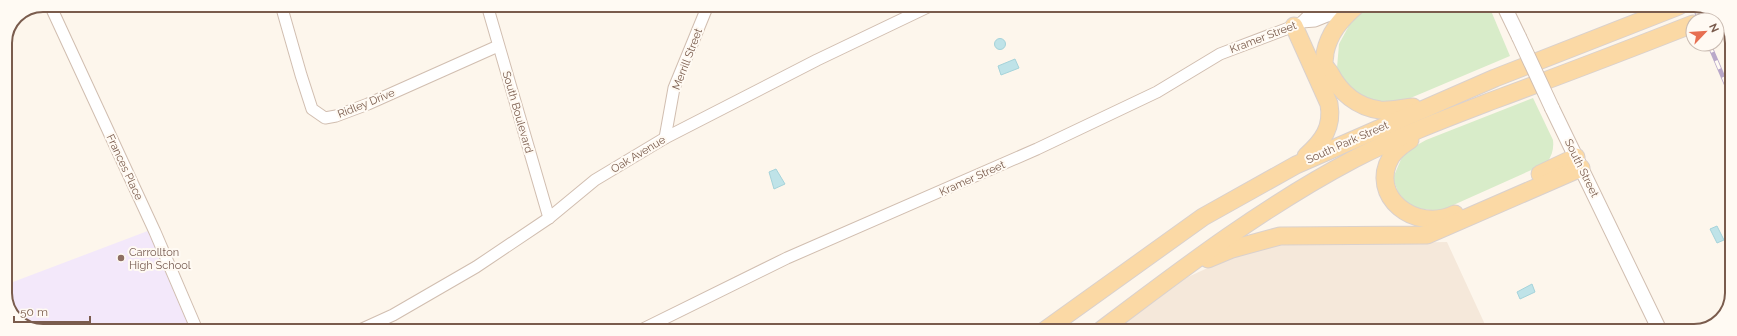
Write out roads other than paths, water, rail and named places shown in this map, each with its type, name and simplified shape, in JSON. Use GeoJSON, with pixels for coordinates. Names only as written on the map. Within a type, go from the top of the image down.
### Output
{"type":"FeatureCollection","features":[{"type":"Feature","properties":{"kind":"main road"},"geometry":{"type":"LineString","coordinates":[[1324,63],[1327,44],[1334,30],[1350,12]]}},
{"type":"Feature","properties":{"kind":"main road","name":"South Park Street"},"geometry":{"type":"LineString","coordinates":[[1054,324],[1203,217],[1296,165],[1495,78],[1664,12]]}},
{"type":"Feature","properties":{"kind":"main road"},"geometry":{"type":"LineString","coordinates":[[1298,24],[1341,90],[1356,102],[1364,106],[1387,110],[1437,103]]}},
{"type":"Feature","properties":{"kind":"main road"},"geometry":{"type":"LineString","coordinates":[[1296,165],[1322,139],[1329,125],[1330,111],[1329,104],[1298,24]]}},
{"type":"Feature","properties":{"kind":"main road","name":"South Park Street"},"geometry":{"type":"LineString","coordinates":[[1109,324],[1180,270],[1254,218],[1301,188],[1356,158],[1433,124],[1685,27]]}},
{"type":"Feature","properties":{"kind":"main road"},"geometry":{"type":"LineString","coordinates":[[1433,124],[1398,148],[1391,157],[1386,176],[1389,192],[1393,200],[1404,211],[1420,219],[1436,220],[1451,216],[1579,162]]}},
{"type":"Feature","properties":{"kind":"main road"},"geometry":{"type":"LineString","coordinates":[[1180,270],[1232,249],[1280,236],[1427,235],[1579,162]]}},
{"type":"Feature","properties":{"kind":"street","name":"Frances Place"},"geometry":{"type":"LineString","coordinates":[[53,12],[155,232],[194,324]]}},
{"type":"Feature","properties":{"kind":"street","name":"Ridley Drive"},"geometry":{"type":"LineString","coordinates":[[283,12],[312,108],[325,118],[336,116],[368,104],[498,46]]}},
{"type":"Feature","properties":{"kind":"street","name":"South Boulevard"},"geometry":{"type":"LineString","coordinates":[[489,12],[548,218]]}},
{"type":"Feature","properties":{"kind":"street","name":"Merrill Street"},"geometry":{"type":"LineString","coordinates":[[665,138],[674,88],[705,12]]}},
{"type":"Feature","properties":{"kind":"street","name":"Oak Avenue"},"geometry":{"type":"LineString","coordinates":[[373,324],[393,315],[476,267],[548,218],[595,180],[665,138],[818,60],[917,12]]}},
{"type":"Feature","properties":{"kind":"street","name":"Kramer Street"},"geometry":{"type":"LineString","coordinates":[[1298,24],[1312,12]]}},
{"type":"Feature","properties":{"kind":"street","name":"Kramer Street"},"geometry":{"type":"LineString","coordinates":[[653,324],[787,258],[1037,149],[1157,92],[1220,54],[1298,24],[1315,21],[1337,12]]}},
{"type":"Feature","properties":{"kind":"street","name":"South Street"},"geometry":{"type":"LineString","coordinates":[[1507,12],[1657,324]]}},
{"type":"Feature","properties":{"kind":"water"},"geometry":{"type":"Polygon","coordinates":[[[998,39],[1002,39],[1004,40],[1004,48],[998,49],[995,46],[995,42],[998,39]]]}},
{"type":"Feature","properties":{"kind":"water"},"geometry":{"type":"Polygon","coordinates":[[[1015,59],[1019,68],[1001,75],[998,66],[1015,59]]]}},
{"type":"Feature","properties":{"kind":"water"},"geometry":{"type":"Polygon","coordinates":[[[776,169],[785,184],[774,189],[769,172],[776,169]]]}},
{"type":"Feature","properties":{"kind":"water"},"geometry":{"type":"Polygon","coordinates":[[[1717,226],[1724,240],[1717,243],[1710,229],[1717,226]]]}},
{"type":"Feature","properties":{"kind":"water"},"geometry":{"type":"Polygon","coordinates":[[[1532,284],[1535,292],[1520,299],[1517,292],[1532,284]]]}},
{"type":"Feature","properties":{"kind":"railway"},"geometry":{"type":"LineString","coordinates":[[1712,52],[1725,82]]}},
{"type":"Feature","properties":{"kind":"place","name":"Carrollton High School"},"geometry":{"type":"Point","coordinates":[121,258]}}]}
